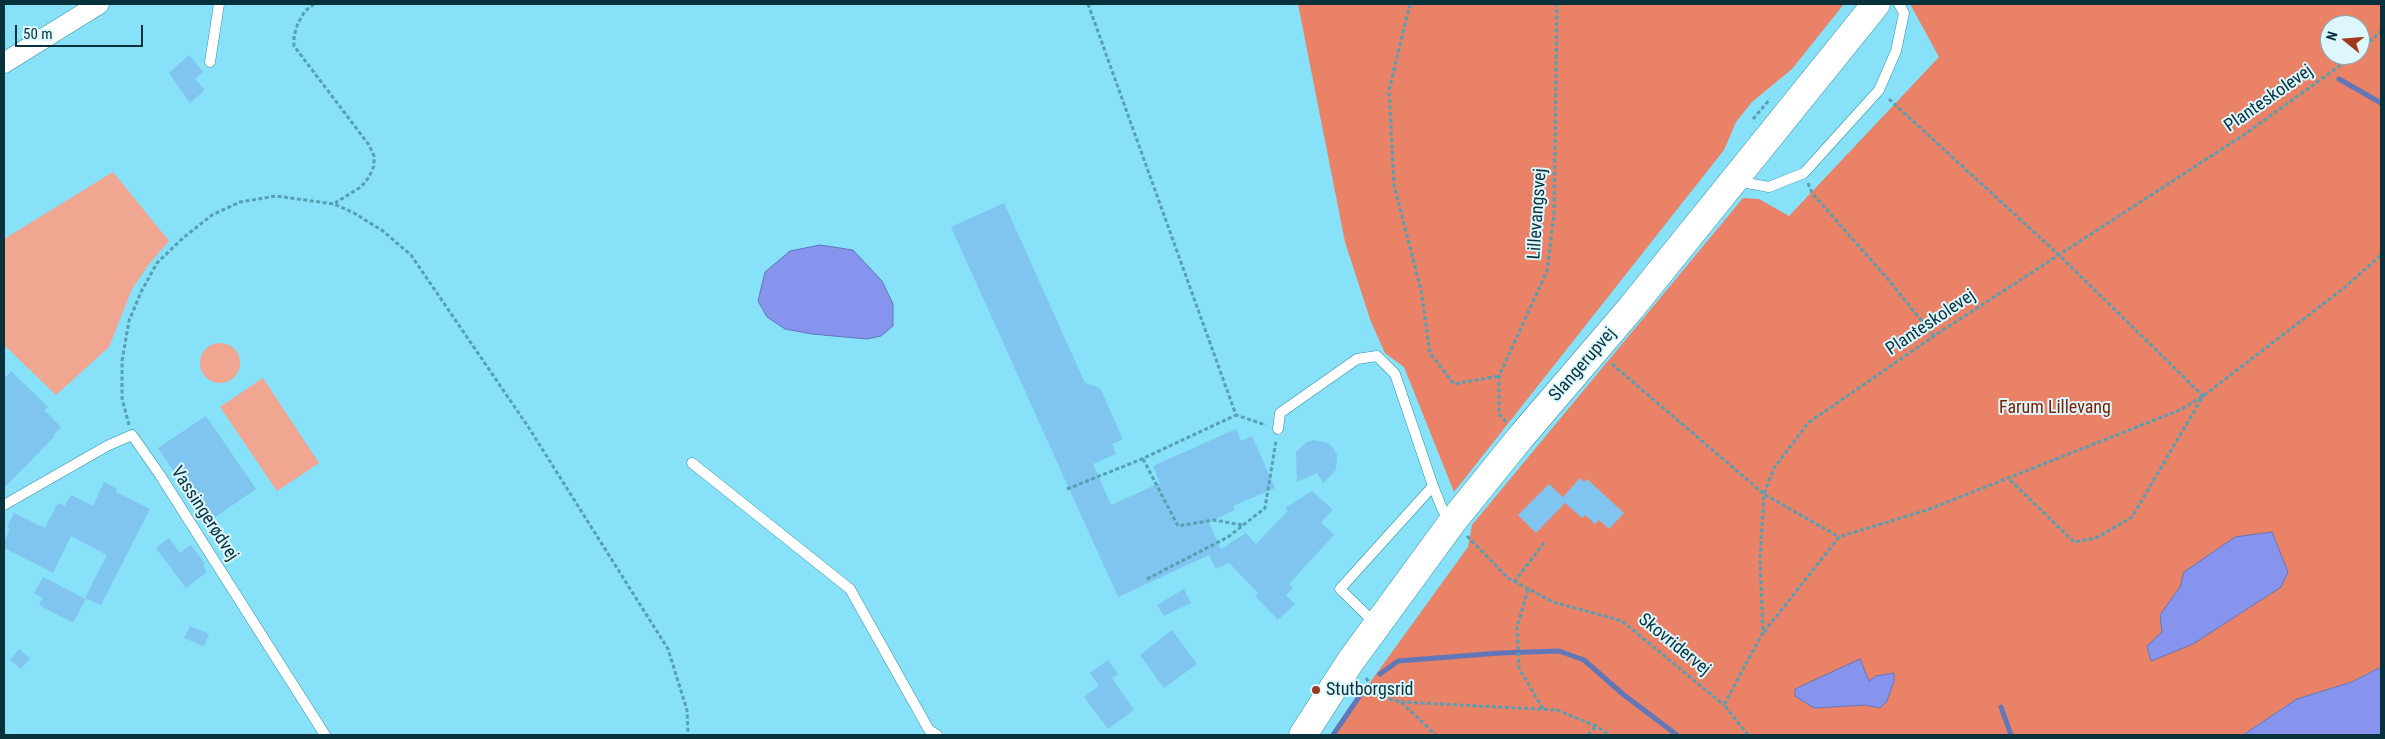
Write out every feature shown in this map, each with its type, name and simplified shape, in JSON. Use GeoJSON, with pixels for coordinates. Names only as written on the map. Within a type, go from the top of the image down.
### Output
{"type":"FeatureCollection","features":[{"type":"Feature","properties":{"kind":"main road","name":"Slangerupvej"},"geometry":{"type":"LineString","coordinates":[[1303,735],[1377,625],[1453,521],[1520,438],[1596,350],[1876,4]]}},
{"type":"Feature","properties":{"kind":"street"},"geometry":{"type":"LineString","coordinates":[[4,63],[99,4]]}},
{"type":"Feature","properties":{"kind":"lane"},"geometry":{"type":"LineString","coordinates":[[210,62],[219,4]]}},
{"type":"Feature","properties":{"kind":"lane"},"geometry":{"type":"LineString","coordinates":[[1734,181],[1769,187],[1804,174],[1879,90],[1896,50],[1904,13],[1899,4]]}},
{"type":"Feature","properties":{"kind":"lane"},"geometry":{"type":"LineString","coordinates":[[1278,429],[1280,413],[1357,359],[1377,356],[1395,374],[1442,511],[1453,521]]}},
{"type":"Feature","properties":{"kind":"lane"},"geometry":{"type":"LineString","coordinates":[[4,505],[106,446],[132,435]]}},
{"type":"Feature","properties":{"kind":"lane","name":"Vassingerødvej"},"geometry":{"type":"LineString","coordinates":[[132,435],[160,475],[325,735]]}},
{"type":"Feature","properties":{"kind":"lane"},"geometry":{"type":"LineString","coordinates":[[692,463],[850,589],[929,730],[937,735]]}},
{"type":"Feature","properties":{"kind":"lane"},"geometry":{"type":"LineString","coordinates":[[1377,625],[1340,589],[1433,486]]}},
{"type":"Feature","properties":{"kind":"path"},"geometry":{"type":"LineString","coordinates":[[314,4],[305,11],[298,23],[294,36],[294,46],[369,145],[374,156],[374,166],[370,177],[361,187],[334,204]]}},
{"type":"Feature","properties":{"kind":"path"},"geometry":{"type":"LineString","coordinates":[[1088,4],[1236,415]]}},
{"type":"Feature","properties":{"kind":"path"},"geometry":{"type":"LineString","coordinates":[[1410,4],[1389,90],[1394,185],[1421,290],[1430,353],[1454,384],[1499,376]]}},
{"type":"Feature","properties":{"kind":"path","name":"Lillevangsvej"},"geometry":{"type":"LineString","coordinates":[[1520,438],[1499,414],[1499,376],[1547,271],[1554,214],[1557,4]]}},
{"type":"Feature","properties":{"kind":"path"},"geometry":{"type":"LineString","coordinates":[[2370,41],[2381,31]]}},
{"type":"Feature","properties":{"kind":"path","name":"Planteskolevej"},"geometry":{"type":"LineString","coordinates":[[1763,632],[1760,560],[1764,494],[1774,468],[1808,423],[1934,336],[2245,134],[2342,65]]}},
{"type":"Feature","properties":{"kind":"path"},"geometry":{"type":"LineString","coordinates":[[1879,90],[2058,255],[2203,396]]}},
{"type":"Feature","properties":{"kind":"path"},"geometry":{"type":"LineString","coordinates":[[1804,174],[1812,193],[1886,277],[1934,336]]}},
{"type":"Feature","properties":{"kind":"path"},"geometry":{"type":"LineString","coordinates":[[132,435],[122,398],[122,361],[129,321],[141,292],[157,263],[183,238],[212,215],[240,202],[276,196],[334,204],[354,213],[382,231],[411,255],[524,419],[668,649],[687,710],[688,735]]}},
{"type":"Feature","properties":{"kind":"path"},"geometry":{"type":"LineString","coordinates":[[1748,735],[1724,705],[1763,632],[1839,537],[1930,510],[2182,409],[2203,396],[2344,288],[2381,255]]}},
{"type":"Feature","properties":{"kind":"path"},"geometry":{"type":"LineString","coordinates":[[1596,350],[1764,494],[1839,537]]}},
{"type":"Feature","properties":{"kind":"path"},"geometry":{"type":"LineString","coordinates":[[2008,478],[2074,542],[2096,538],[2132,517],[2203,396]]}},
{"type":"Feature","properties":{"kind":"path"},"geometry":{"type":"LineString","coordinates":[[1067,489],[1142,458],[1236,415],[1278,429],[1265,508],[1204,551],[1147,579]]}},
{"type":"Feature","properties":{"kind":"path"},"geometry":{"type":"LineString","coordinates":[[1142,458],[1178,526],[1214,520],[1243,525]]}},
{"type":"Feature","properties":{"kind":"path","name":"Skovridervej"},"geometry":{"type":"LineString","coordinates":[[1453,521],[1508,578],[1553,602],[1622,621],[1724,705]]}},
{"type":"Feature","properties":{"kind":"path"},"geometry":{"type":"LineString","coordinates":[[1514,582],[1544,543]]}},
{"type":"Feature","properties":{"kind":"path"},"geometry":{"type":"LineString","coordinates":[[1528,589],[1517,628],[1519,668],[1542,709]]}},
{"type":"Feature","properties":{"kind":"path"},"geometry":{"type":"LineString","coordinates":[[1369,681],[1379,696],[1401,702],[1557,710],[1596,726],[1610,735]]}},
{"type":"Feature","properties":{"kind":"path"},"geometry":{"type":"LineString","coordinates":[[1401,702],[1436,735]]}},
{"type":"Feature","properties":{"kind":"path"},"geometry":{"type":"LineString","coordinates":[[1588,735],[1596,726]]}},
{"type":"Feature","properties":{"kind":"shaded area"},"geometry":{"type":"Polygon","coordinates":[[[113,172],[169,241],[149,264],[132,289],[109,347],[56,395],[4,345],[4,239],[113,172]]]}},
{"type":"Feature","properties":{"kind":"shaded area"},"geometry":{"type":"Polygon","coordinates":[[[224,343],[231,346],[237,352],[240,363],[239,371],[231,380],[224,383],[216,383],[209,380],[201,371],[200,359],[203,352],[212,344],[224,343]]]}},
{"type":"Feature","properties":{"kind":"shaded area"},"geometry":{"type":"Polygon","coordinates":[[[263,378],[319,463],[277,491],[220,407],[263,378]]]}},
{"type":"Feature","properties":{"kind":"green space"},"geometry":{"type":"Polygon","coordinates":[[[1298,4],[1844,4],[1792,69],[1752,102],[1736,122],[1724,150],[1454,492],[1404,367],[1385,353],[1371,322],[1345,242],[1298,4]]]}},
{"type":"Feature","properties":{"kind":"green space","name":"Farum Lillevang"},"geometry":{"type":"Polygon","coordinates":[[[1910,4],[2381,4],[2381,667],[2352,682],[2297,699],[2243,735],[1332,735],[1468,547],[1472,525],[1743,198],[1759,199],[1789,216],[1939,57],[1910,4]]]}},
{"type":"Feature","properties":{"kind":"water"},"geometry":{"type":"Polygon","coordinates":[[[820,245],[853,250],[882,281],[893,304],[893,326],[881,336],[867,339],[812,334],[785,329],[767,317],[758,301],[765,272],[790,251],[820,245]]]}},
{"type":"Feature","properties":{"kind":"water"},"geometry":{"type":"Polygon","coordinates":[[[2272,532],[2288,572],[2281,587],[2193,644],[2151,661],[2147,646],[2162,632],[2160,615],[2180,587],[2184,572],[2235,537],[2272,532]]]}},
{"type":"Feature","properties":{"kind":"water"},"geometry":{"type":"Polygon","coordinates":[[[1860,659],[1869,681],[1876,676],[1894,673],[1894,681],[1887,701],[1880,708],[1865,705],[1814,708],[1795,696],[1795,689],[1860,659]]]}},
{"type":"Feature","properties":{"kind":"water"},"geometry":{"type":"Polygon","coordinates":[[[2381,667],[2381,735],[2243,735],[2297,699],[2352,682],[2381,667]]]}},
{"type":"Feature","properties":{"kind":"building"},"geometry":{"type":"Polygon","coordinates":[[[189,55],[203,72],[195,79],[205,90],[190,103],[169,73],[189,55]]]}},
{"type":"Feature","properties":{"kind":"building"},"geometry":{"type":"Polygon","coordinates":[[[1004,203],[1085,383],[1100,388],[1123,439],[1112,444],[1116,454],[1093,464],[1111,505],[1160,483],[1153,466],[1236,429],[1241,441],[1252,436],[1275,488],[1233,506],[1235,510],[1209,522],[1221,549],[1246,533],[1256,544],[1288,511],[1285,508],[1312,491],[1333,510],[1321,522],[1334,535],[1289,584],[1293,588],[1286,595],[1295,604],[1278,620],[1255,596],[1258,593],[1229,563],[1216,569],[1209,555],[1118,597],[951,227],[1004,203]]]}},
{"type":"Feature","properties":{"kind":"building"},"geometry":{"type":"Polygon","coordinates":[[[11,371],[48,407],[44,410],[61,427],[55,436],[4,488],[4,379],[11,371]]]}},
{"type":"Feature","properties":{"kind":"building"},"geometry":{"type":"Polygon","coordinates":[[[206,416],[256,489],[208,522],[158,448],[206,416]]]}},
{"type":"Feature","properties":{"kind":"building"},"geometry":{"type":"Polygon","coordinates":[[[1314,440],[1328,443],[1333,448],[1337,455],[1336,470],[1323,483],[1317,473],[1297,482],[1296,452],[1307,442],[1314,440]]]}},
{"type":"Feature","properties":{"kind":"building"},"geometry":{"type":"Polygon","coordinates":[[[1580,478],[1584,482],[1587,479],[1624,513],[1609,529],[1599,520],[1595,524],[1585,515],[1582,518],[1565,503],[1536,533],[1518,515],[1549,484],[1563,497],[1580,478]]]}},
{"type":"Feature","properties":{"kind":"building"},"geometry":{"type":"Polygon","coordinates":[[[104,482],[117,489],[116,492],[150,509],[101,605],[85,598],[107,555],[71,536],[53,573],[4,548],[4,542],[10,529],[7,527],[14,513],[45,528],[58,503],[65,506],[71,495],[93,506],[104,482]]]}},
{"type":"Feature","properties":{"kind":"building"},"geometry":{"type":"Polygon","coordinates":[[[169,538],[180,553],[191,545],[205,564],[203,566],[207,572],[186,588],[156,548],[169,538]]]}},
{"type":"Feature","properties":{"kind":"building"},"geometry":{"type":"Polygon","coordinates":[[[43,577],[86,599],[74,621],[71,622],[39,605],[43,598],[34,593],[43,577]]]}},
{"type":"Feature","properties":{"kind":"building"},"geometry":{"type":"Polygon","coordinates":[[[1184,589],[1191,603],[1164,616],[1157,605],[1184,589]]]}},
{"type":"Feature","properties":{"kind":"building"},"geometry":{"type":"Polygon","coordinates":[[[190,626],[209,634],[204,646],[184,638],[190,626]]]}},
{"type":"Feature","properties":{"kind":"building"},"geometry":{"type":"Polygon","coordinates":[[[1172,630],[1197,664],[1164,688],[1140,655],[1172,630]]]}},
{"type":"Feature","properties":{"kind":"building"},"geometry":{"type":"Polygon","coordinates":[[[19,649],[30,658],[21,669],[10,660],[19,649]]]}},
{"type":"Feature","properties":{"kind":"building"},"geometry":{"type":"Polygon","coordinates":[[[1108,660],[1118,674],[1112,678],[1134,710],[1108,729],[1084,697],[1099,686],[1090,673],[1108,660]]]}},
{"type":"Feature","properties":{"kind":"waterway"},"geometry":{"type":"LineString","coordinates":[[2339,79],[2381,103]]}},
{"type":"Feature","properties":{"kind":"waterway"},"geometry":{"type":"LineString","coordinates":[[1380,674],[1398,661],[1500,653],[1559,651],[1584,660],[1624,695],[1677,735]]}},
{"type":"Feature","properties":{"kind":"waterway"},"geometry":{"type":"LineString","coordinates":[[1333,735],[1363,691]]}},
{"type":"Feature","properties":{"kind":"waterway"},"geometry":{"type":"LineString","coordinates":[[2001,707],[2011,735]]}},
{"type":"Feature","properties":{"kind":"place","name":"Stutborgsrid"},"geometry":{"type":"Point","coordinates":[1316,690]}}]}
